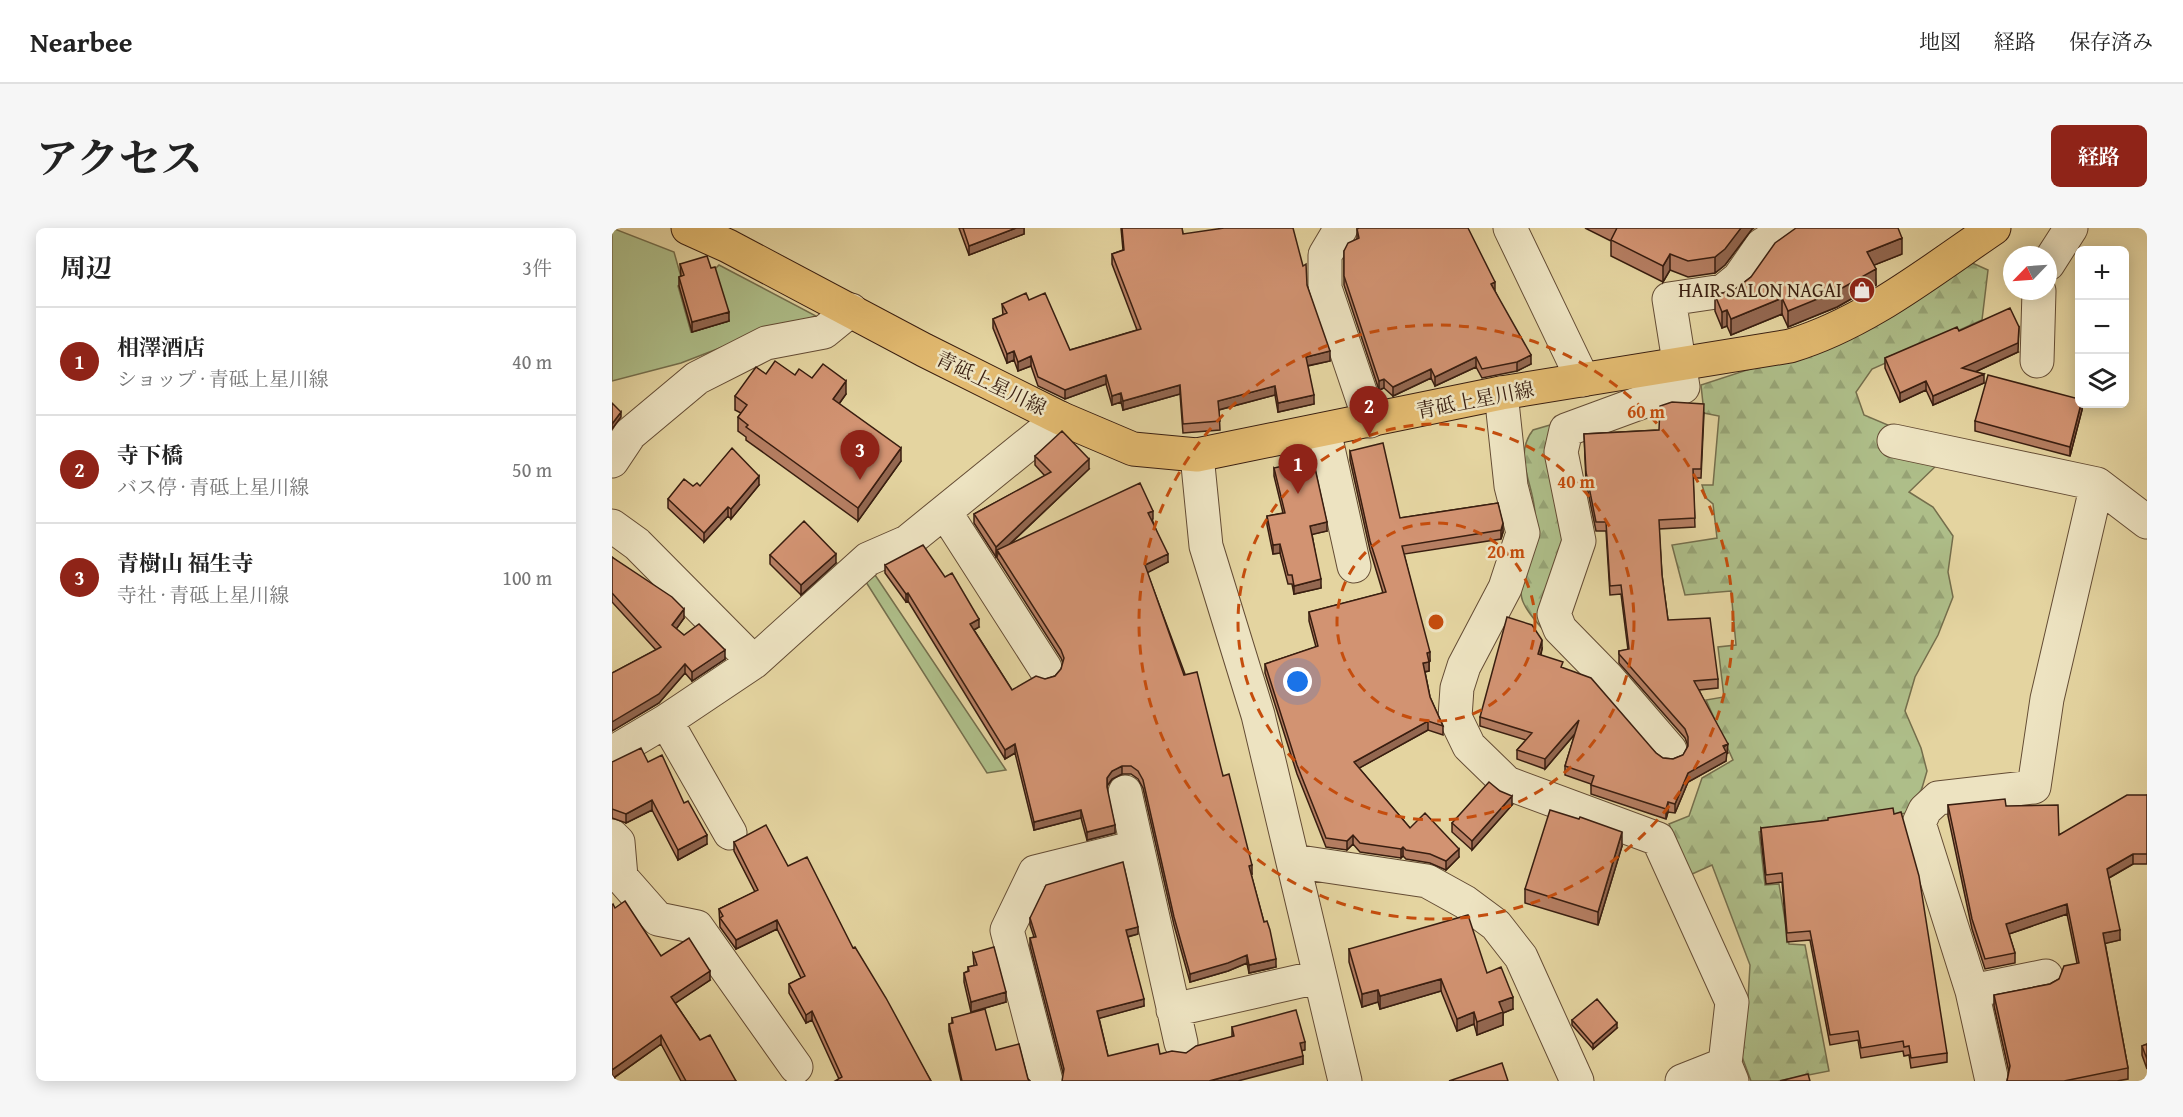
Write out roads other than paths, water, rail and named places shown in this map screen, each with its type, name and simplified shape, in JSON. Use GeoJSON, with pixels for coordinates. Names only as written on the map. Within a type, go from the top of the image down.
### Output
{"type":"FeatureCollection","features":[{"type":"Feature","properties":{"kind":"main road","name":"青砥上星川線"},"geometry":{"type":"LineString","coordinates":[[688,228],[728,246],[924,350],[1060,418],[1134,448],[1197,455],[1500,393],[1790,346],[1820,337],[1877,307],[1994,228]]}},
{"type":"Feature","properties":{"kind":"street"},"geometry":{"type":"LineString","coordinates":[[1341,228],[1325,255],[1325,288],[1370,421]]}},
{"type":"Feature","properties":{"kind":"street"},"geometry":{"type":"LineString","coordinates":[[1510,228],[1583,380]]}},
{"type":"Feature","properties":{"kind":"street"},"geometry":{"type":"LineString","coordinates":[[1670,750],[1607,677],[1560,628],[1554,614],[1579,541],[1561,452],[1566,430],[1683,387],[1670,299],[1723,291],[1739,278],[1762,245],[1789,228]]}},
{"type":"Feature","properties":{"kind":"street"},"geometry":{"type":"LineString","coordinates":[[2057,250],[2071,228]]}},
{"type":"Feature","properties":{"kind":"street"},"geometry":{"type":"LineString","coordinates":[[2037,361],[2039,300]]}},
{"type":"Feature","properties":{"kind":"street"},"geometry":{"type":"LineString","coordinates":[[612,461],[630,434],[697,378],[766,343],[824,332],[851,310]]}},
{"type":"Feature","properties":{"kind":"street"},"geometry":{"type":"LineString","coordinates":[[1500,393],[1511,486],[1523,533],[1505,588],[1464,666],[1457,688],[1455,717],[1469,746],[1506,783],[1658,839],[1732,1002],[1728,1072],[1682,1081]]}},
{"type":"Feature","properties":{"kind":"street"},"geometry":{"type":"LineString","coordinates":[[612,753],[666,721],[754,662],[868,559],[907,542],[1060,418]]}},
{"type":"Feature","properties":{"kind":"street"},"geometry":{"type":"LineString","coordinates":[[1324,430],[1354,566]]}},
{"type":"Feature","properties":{"kind":"street"},"geometry":{"type":"LineString","coordinates":[[1894,441],[2097,484],[2147,522]]}},
{"type":"Feature","properties":{"kind":"street"},"geometry":{"type":"LineString","coordinates":[[1197,455],[1206,546],[1258,715],[1344,1081]]}},
{"type":"Feature","properties":{"kind":"street"},"geometry":{"type":"LineString","coordinates":[[1992,1081],[1972,991],[1919,823],[1925,810],[1938,798],[2034,787],[2047,699],[2097,484]]}},
{"type":"Feature","properties":{"kind":"street"},"geometry":{"type":"LineString","coordinates":[[945,512],[1046,668]]}},
{"type":"Feature","properties":{"kind":"street"},"geometry":{"type":"LineString","coordinates":[[612,526],[637,544],[754,662]]}},
{"type":"Feature","properties":{"kind":"street"},"geometry":{"type":"LineString","coordinates":[[666,721],[730,833]]}},
{"type":"Feature","properties":{"kind":"street"},"geometry":{"type":"LineString","coordinates":[[1125,792],[1181,1043]]}},
{"type":"Feature","properties":{"kind":"street"},"geometry":{"type":"LineString","coordinates":[[612,836],[618,842],[621,878],[658,920],[698,927],[796,1067]]}},
{"type":"Feature","properties":{"kind":"street"},"geometry":{"type":"LineString","coordinates":[[1046,1081],[1007,930],[1035,872],[1136,847]]}},
{"type":"Feature","properties":{"kind":"street"},"geometry":{"type":"LineString","coordinates":[[1293,861],[1427,881],[1465,902],[1496,925],[1521,957],[1577,1081]]}},
{"type":"Feature","properties":{"kind":"street"},"geometry":{"type":"LineString","coordinates":[[1972,991],[2046,976]]}},
{"type":"Feature","properties":{"kind":"street"},"geometry":{"type":"LineString","coordinates":[[1173,1010],[1318,977]]}},
{"type":"Feature","properties":{"kind":"place","name":"HAIR SALON NAGAI"},"geometry":{"type":"Point","coordinates":[1862,290]}},
{"type":"Feature","properties":{"kind":"place","name":"寺下橋"},"geometry":{"type":"Point","coordinates":[1369,436]}},
{"type":"Feature","properties":{"kind":"place","name":"青樹山 福生寺"},"geometry":{"type":"Point","coordinates":[860,480]}},
{"type":"Feature","properties":{"kind":"place","name":"相澤酒店"},"geometry":{"type":"Point","coordinates":[1298,494]}}]}
